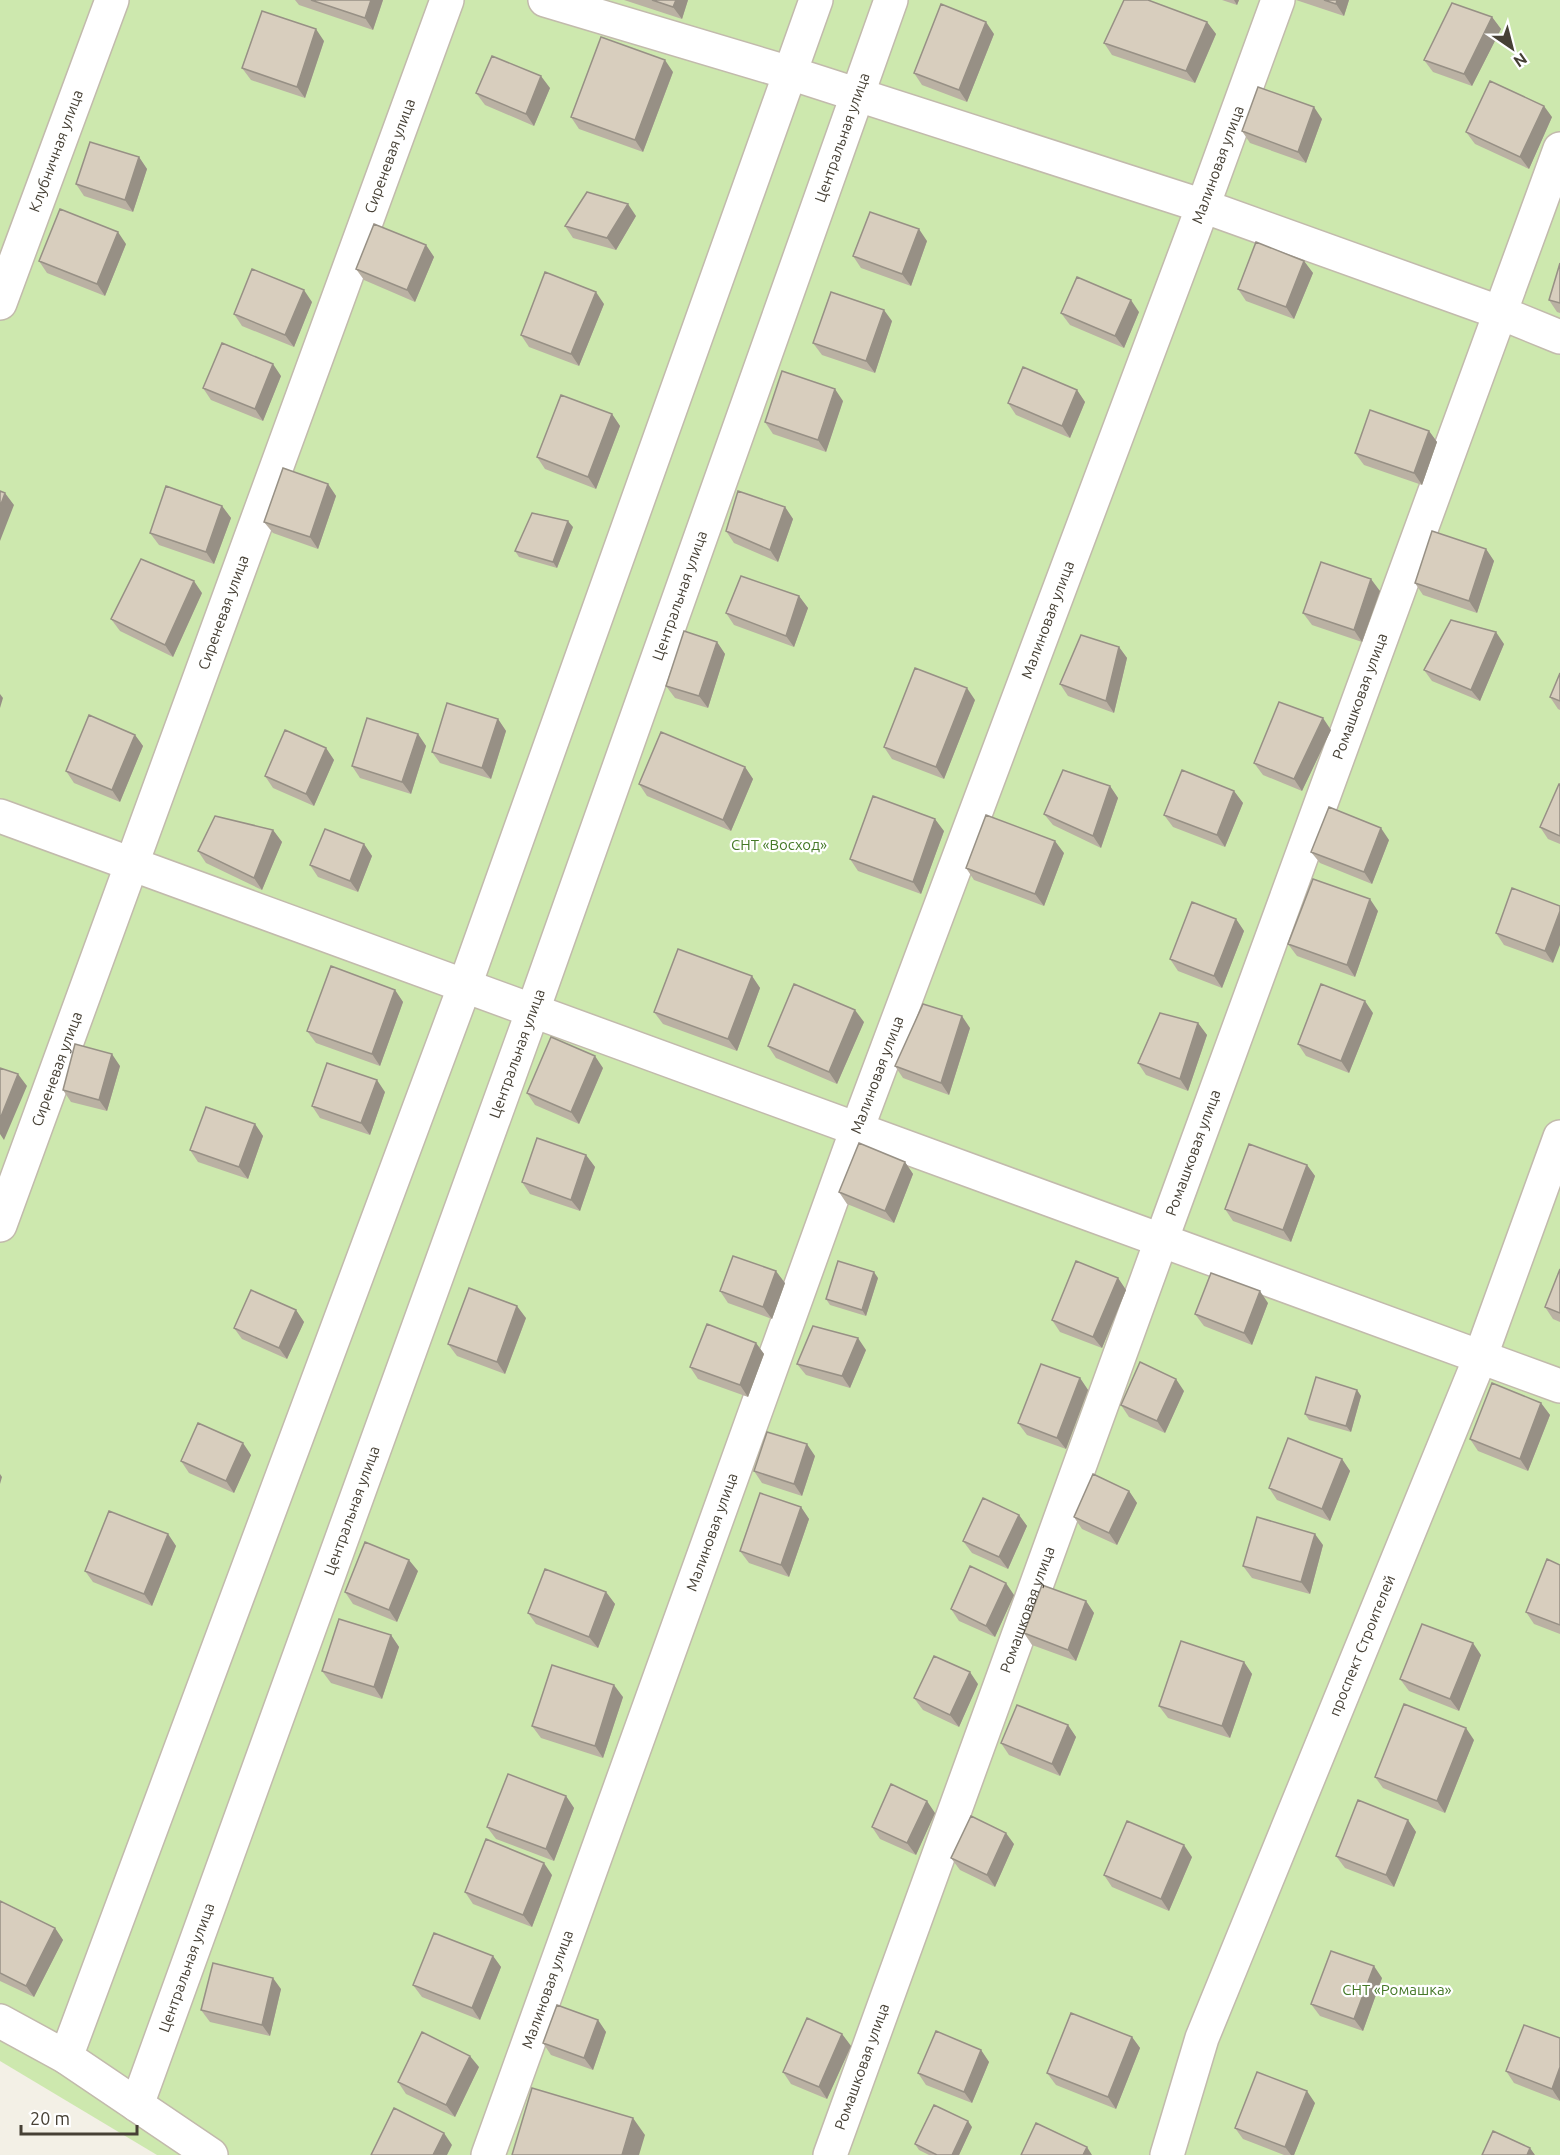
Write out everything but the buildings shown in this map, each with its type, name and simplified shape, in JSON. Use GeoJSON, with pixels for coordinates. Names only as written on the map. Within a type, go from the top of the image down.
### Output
{"type":"FeatureCollection","features":[{"type":"Feature","properties":{"kind":"street","name":"Клубничная улица"},"geometry":{"type":"LineString","coordinates":[[0,303],[111,0]]}},
{"type":"Feature","properties":{"kind":"street","name":"Сиреневая улица"},"geometry":{"type":"LineString","coordinates":[[0,1225],[447,0]]}},
{"type":"Feature","properties":{"kind":"street"},"geometry":{"type":"LineString","coordinates":[[544,0],[790,73],[1203,206],[1501,313],[1560,337]]}},
{"type":"Feature","properties":{"kind":"street"},"geometry":{"type":"LineString","coordinates":[[66,2057],[465,985],[816,0]]}},
{"type":"Feature","properties":{"kind":"street","name":"Центральная улица"},"geometry":{"type":"LineString","coordinates":[[137,2105],[533,1010],[891,0]]}},
{"type":"Feature","properties":{"kind":"street","name":"Малиновая улица"},"geometry":{"type":"LineString","coordinates":[[488,2155],[857,1129],[1278,0]]}},
{"type":"Feature","properties":{"kind":"street","name":"Ромашковая улица"},"geometry":{"type":"LineString","coordinates":[[830,2155],[1161,1240],[1560,149]]}},
{"type":"Feature","properties":{"kind":"street"},"geometry":{"type":"LineString","coordinates":[[0,816],[1560,1386]]}},
{"type":"Feature","properties":{"kind":"street","name":"проспект Строителей"},"geometry":{"type":"LineString","coordinates":[[1167,2155],[1202,2038],[1480,1358],[1560,1137]]}},
{"type":"Feature","properties":{"kind":"street"},"geometry":{"type":"LineString","coordinates":[[0,2021],[66,2057],[211,2155]]}},
{"type":"Feature","properties":{"kind":"green space","name":"СНТ «Восход»"},"geometry":{"type":"Polygon","coordinates":[[[0,0],[1560,0],[1560,2155],[157,2155],[0,2061],[0,0]]]}},
{"type":"Feature","properties":{"kind":"park label","name":"СНТ «Ромашка»"},"geometry":{"type":"Point","coordinates":[1397,1990]}}]}
